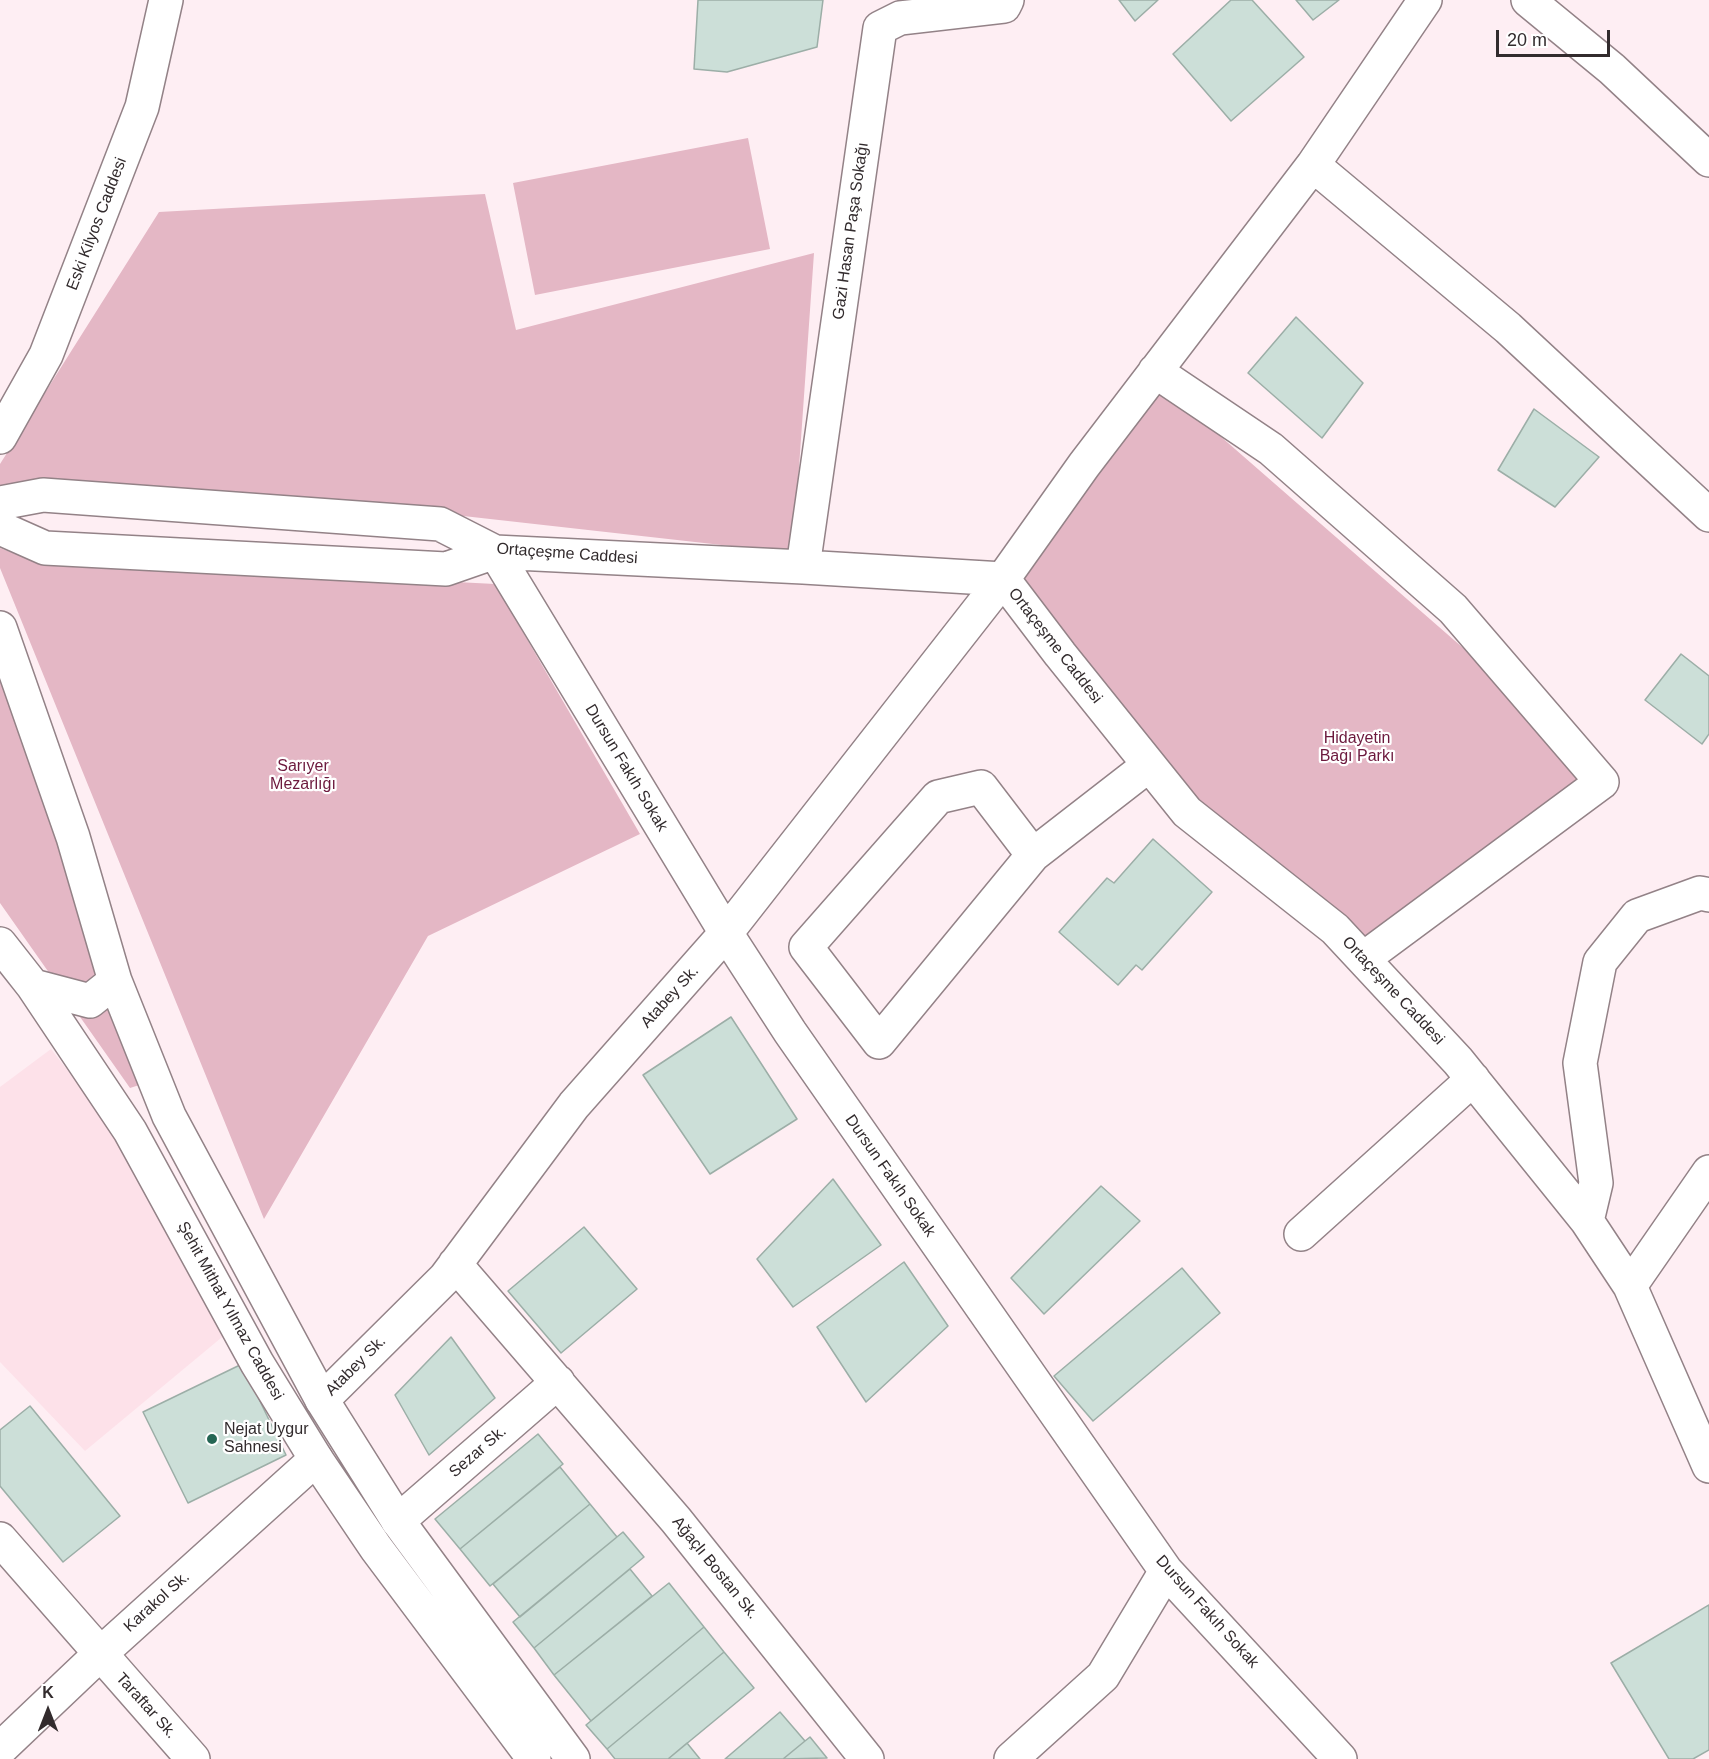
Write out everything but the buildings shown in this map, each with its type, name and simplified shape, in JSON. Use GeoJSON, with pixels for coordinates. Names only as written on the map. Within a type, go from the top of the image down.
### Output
{"type":"FeatureCollection","features":[{"type":"Feature","properties":{"kind":"street","name":"Eski Kilyos Caddesi"},"geometry":{"type":"LineString","coordinates":[[0,437],[46,355],[142,106],[166,0]]}},
{"type":"Feature","properties":{"kind":"street","name":"Gazi Hasan Paşa Sokağı"},"geometry":{"type":"LineString","coordinates":[[804,567],[880,28],[900,18],[1004,6],[1007,0]]}},
{"type":"Feature","properties":{"kind":"street","name":"Atabey Sk."},"geometry":{"type":"LineString","coordinates":[[322,1400],[445,1278],[574,1106],[726,933],[1003,579],[1084,465],[1313,165],[1425,0]]}},
{"type":"Feature","properties":{"kind":"street"},"geometry":{"type":"LineString","coordinates":[[1528,0],[1612,69],[1709,160]]}},
{"type":"Feature","properties":{"kind":"street"},"geometry":{"type":"LineString","coordinates":[[1313,165],[1508,328],[1709,515]]}},
{"type":"Feature","properties":{"kind":"street"},"geometry":{"type":"LineString","coordinates":[[1155,371],[1271,449],[1453,609],[1602,782],[1363,959]]}},
{"type":"Feature","properties":{"kind":"street","name":"Ortaçeşme Caddesi"},"geometry":{"type":"LineString","coordinates":[[0,503],[44,495],[440,524],[495,552],[1003,579],[1187,812],[1335,929],[1473,1079],[1587,1221],[1630,1286],[1701,1422],[1709,1467]]}},
{"type":"Feature","properties":{"kind":"street"},"geometry":{"type":"LineString","coordinates":[[0,528],[45,548],[446,569],[495,552]]}},
{"type":"Feature","properties":{"kind":"street","name":"Dursun Fakıh Sokak"},"geometry":{"type":"LineString","coordinates":[[495,552],[726,933],[796,1042],[1166,1571],[1340,1759]]}},
{"type":"Feature","properties":{"kind":"street"},"geometry":{"type":"LineString","coordinates":[[0,628],[73,837],[115,981],[169,1116],[322,1400],[398,1521],[573,1759]]}},
{"type":"Feature","properties":{"kind":"street"},"geometry":{"type":"LineString","coordinates":[[1033,855],[981,787],[938,797],[806,947],[879,1042],[1033,855],[1149,765]]}},
{"type":"Feature","properties":{"kind":"street"},"geometry":{"type":"LineString","coordinates":[[1587,1221],[1596,1183],[1580,1063],[1600,962],[1637,916],[1700,893],[1709,895]]}},
{"type":"Feature","properties":{"kind":"street","name":"Şehit Mithat Yılmaz Caddesi"},"geometry":{"type":"LineString","coordinates":[[0,944],[33,986],[130,1131],[257,1363],[316,1459],[376,1548],[534,1759]]}},
{"type":"Feature","properties":{"kind":"street"},"geometry":{"type":"LineString","coordinates":[[33,986],[90,1001],[115,981]]}},
{"type":"Feature","properties":{"kind":"street"},"geometry":{"type":"LineString","coordinates":[[1301,1234],[1473,1079]]}},
{"type":"Feature","properties":{"kind":"street"},"geometry":{"type":"LineString","coordinates":[[1630,1286],[1709,1172]]}},
{"type":"Feature","properties":{"kind":"street","name":"Ağaçlı Bostan Sk."},"geometry":{"type":"LineString","coordinates":[[455,1264],[676,1520],[867,1759]]}},
{"type":"Feature","properties":{"kind":"street","name":"Sezar Sk."},"geometry":{"type":"LineString","coordinates":[[398,1521],[558,1382]]}},
{"type":"Feature","properties":{"kind":"street","name":"Karakol Sk."},"geometry":{"type":"LineString","coordinates":[[0,1749],[100,1654],[316,1459]]}},
{"type":"Feature","properties":{"kind":"street","name":"Taraftar Sk."},"geometry":{"type":"LineString","coordinates":[[0,1539],[193,1759]]}},
{"type":"Feature","properties":{"kind":"street"},"geometry":{"type":"LineString","coordinates":[[1011,1759],[1102,1676],[1166,1571]]}},
{"type":"Feature","properties":{"kind":"shaded area"},"geometry":{"type":"Polygon","coordinates":[[[51,1049],[143,1167],[227,1333],[85,1451],[0,1362],[0,1087],[51,1049]]]}},
{"type":"Feature","properties":{"kind":"green space"},"geometry":{"type":"Polygon","coordinates":[[[748,138],[770,249],[535,295],[513,183],[748,138]]]}},
{"type":"Feature","properties":{"kind":"green space"},"geometry":{"type":"Polygon","coordinates":[[[485,194],[516,330],[814,253],[793,553],[401,509],[0,493],[0,464],[159,212],[485,194]]]}},
{"type":"Feature","properties":{"kind":"green space","name":"Hidayetin Bağı Parkı"},"geometry":{"type":"Polygon","coordinates":[[[1157,381],[1470,654],[1583,777],[1361,943],[1186,790],[1014,579],[1157,381]]]}},
{"type":"Feature","properties":{"kind":"green space","name":"Sarıyer Mezarlığı"},"geometry":{"type":"Polygon","coordinates":[[[0,548],[31,560],[495,584],[640,834],[428,936],[264,1219],[0,568],[0,548]]]}},
{"type":"Feature","properties":{"kind":"green space"},"geometry":{"type":"Polygon","coordinates":[[[0,646],[167,1076],[130,1088],[0,903],[0,646]]]}},
{"type":"Feature","properties":{"kind":"place","name":"Nejat Uygur Sahnesi"},"geometry":{"type":"Point","coordinates":[212,1439]}}]}
